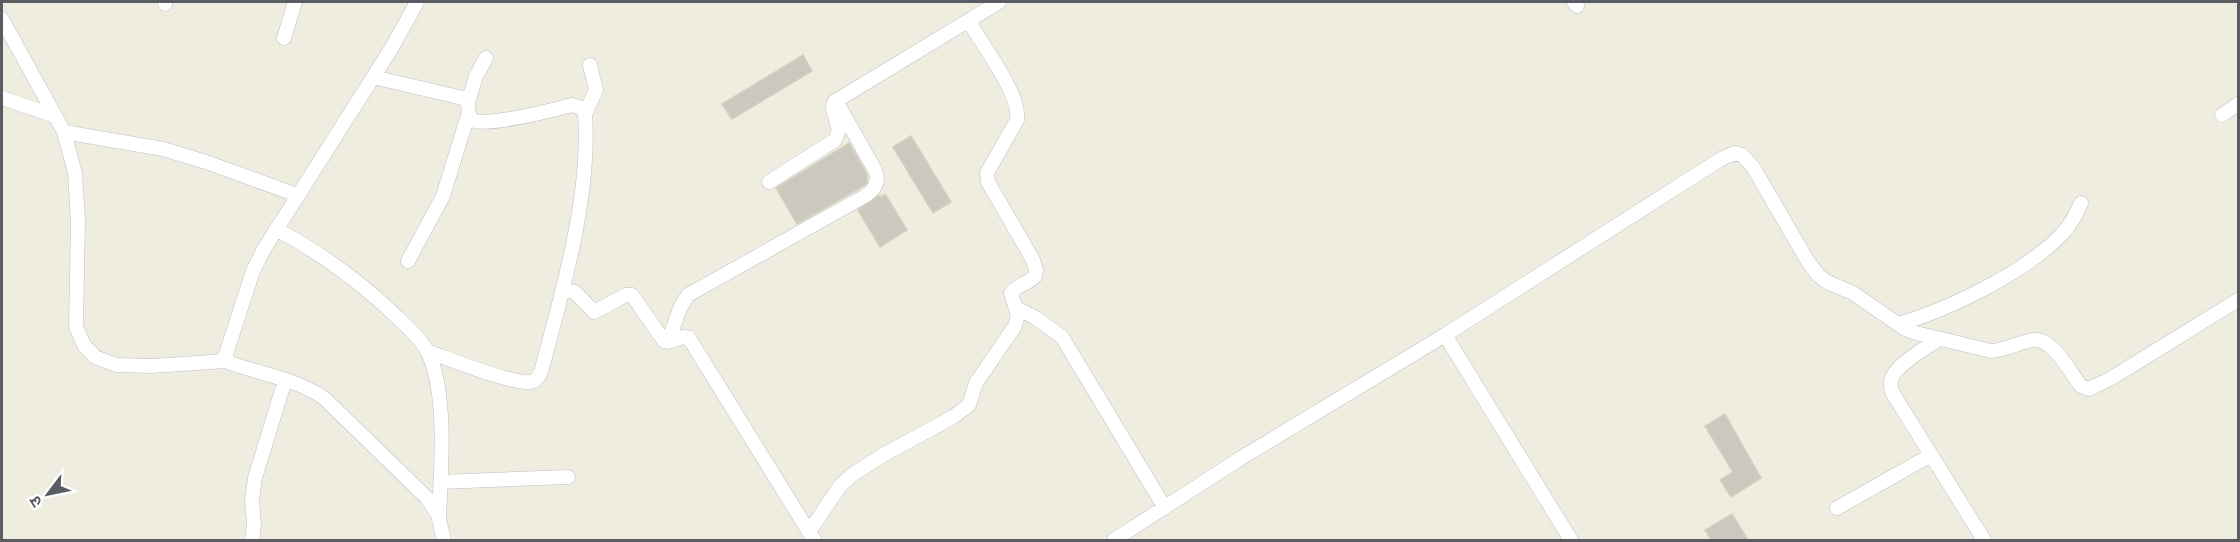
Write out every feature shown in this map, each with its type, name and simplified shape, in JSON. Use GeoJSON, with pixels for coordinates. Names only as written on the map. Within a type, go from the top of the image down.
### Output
{"type":"FeatureCollection","features":[{"type":"Feature","properties":{"kind":"street"},"geometry":{"type":"LineString","coordinates":[[284,38],[296,2]]}},
{"type":"Feature","properties":{"kind":"street"},"geometry":{"type":"LineString","coordinates":[[226,361],[226,351],[253,271],[276,229],[403,29],[417,2]]}},
{"type":"Feature","properties":{"kind":"street"},"geometry":{"type":"LineString","coordinates":[[769,182],[835,140],[839,130],[833,109],[836,101],[999,2]]}},
{"type":"Feature","properties":{"kind":"street"},"geometry":{"type":"LineString","coordinates":[[2,19],[64,132],[75,173],[78,221],[76,327],[84,345],[95,357],[116,365],[151,366],[226,361],[310,389],[324,398],[427,498],[439,519]]}},
{"type":"Feature","properties":{"kind":"street"},"geometry":{"type":"LineString","coordinates":[[562,290],[575,292],[594,312],[626,295],[632,295],[660,338],[668,342],[687,336],[812,536],[840,486],[852,475],[969,405],[976,383],[1015,326],[1018,315],[1011,293],[1035,276],[1033,260],[988,182],[987,172],[1017,120],[1018,111],[1008,87],[969,22]]}},
{"type":"Feature","properties":{"kind":"street"},"geometry":{"type":"LineString","coordinates":[[408,261],[443,196],[476,76],[486,58]]}},
{"type":"Feature","properties":{"kind":"street"},"geometry":{"type":"LineString","coordinates":[[427,351],[504,377],[532,382],[541,372],[562,290],[582,188],[585,114],[596,94],[596,83],[590,65]]}},
{"type":"Feature","properties":{"kind":"street"},"geometry":{"type":"LineString","coordinates":[[373,77],[463,98],[474,122],[487,122],[572,105],[582,108],[585,114]]}},
{"type":"Feature","properties":{"kind":"street"},"geometry":{"type":"LineString","coordinates":[[2,98],[55,116]]}},
{"type":"Feature","properties":{"kind":"street"},"geometry":{"type":"LineString","coordinates":[[668,342],[688,294],[865,196],[875,187],[878,179],[873,164],[836,101]]}},
{"type":"Feature","properties":{"kind":"street"},"geometry":{"type":"LineString","coordinates":[[2222,115],[2238,104]]}},
{"type":"Feature","properties":{"kind":"street"},"geometry":{"type":"LineString","coordinates":[[64,132],[163,150],[206,162],[297,195]]}},
{"type":"Feature","properties":{"kind":"street"},"geometry":{"type":"LineString","coordinates":[[1113,540],[1241,458],[1445,335],[1721,159],[1735,153],[1742,155],[1753,167],[1807,260],[1818,275],[1827,282],[1874,305],[1898,324],[1916,333],[1991,351],[2002,350],[2034,339],[2043,340],[2051,345],[2081,386],[2089,389],[2110,379],[2238,300]]}},
{"type":"Feature","properties":{"kind":"street"},"geometry":{"type":"LineString","coordinates":[[1898,324],[1938,310],[2019,269],[2063,234],[2081,203]]}},
{"type":"Feature","properties":{"kind":"street"},"geometry":{"type":"LineString","coordinates":[[276,229],[344,271],[402,322],[427,351],[436,377],[440,420],[439,519],[444,540]]}},
{"type":"Feature","properties":{"kind":"street"},"geometry":{"type":"LineString","coordinates":[[1016,308],[1036,318],[1062,337],[1165,508]]}},
{"type":"Feature","properties":{"kind":"street"},"geometry":{"type":"LineString","coordinates":[[1445,335],[1571,540]]}},
{"type":"Feature","properties":{"kind":"street"},"geometry":{"type":"LineString","coordinates":[[1939,339],[1902,365],[1890,381],[1895,398],[1984,540]]}},
{"type":"Feature","properties":{"kind":"street"},"geometry":{"type":"LineString","coordinates":[[252,540],[254,524],[252,501],[255,478],[285,380]]}},
{"type":"Feature","properties":{"kind":"street"},"geometry":{"type":"LineString","coordinates":[[1836,508],[1930,455]]}},
{"type":"Feature","properties":{"kind":"street"},"geometry":{"type":"LineString","coordinates":[[440,482],[568,477]]}},
{"type":"Feature","properties":{"kind":"building"},"geometry":{"type":"Polygon","coordinates":[[[803,55],[812,71],[732,119],[722,104],[803,55]]]}},
{"type":"Feature","properties":{"kind":"building"},"geometry":{"type":"Polygon","coordinates":[[[911,136],[951,202],[933,213],[893,147],[911,136]]]}},
{"type":"Feature","properties":{"kind":"building"},"geometry":{"type":"Polygon","coordinates":[[[849,143],[867,174],[867,183],[797,224],[776,188],[849,143]]]}},
{"type":"Feature","properties":{"kind":"building"},"geometry":{"type":"Polygon","coordinates":[[[885,194],[907,230],[880,247],[858,210],[885,194]]]}},
{"type":"Feature","properties":{"kind":"building"},"geometry":{"type":"Polygon","coordinates":[[[1725,414],[1761,478],[1731,497],[1720,480],[1733,472],[1705,426],[1725,414]]]}},
{"type":"Feature","properties":{"kind":"building"},"geometry":{"type":"Polygon","coordinates":[[[1732,514],[1748,540],[1711,540],[1705,530],[1732,514]]]}}]}
